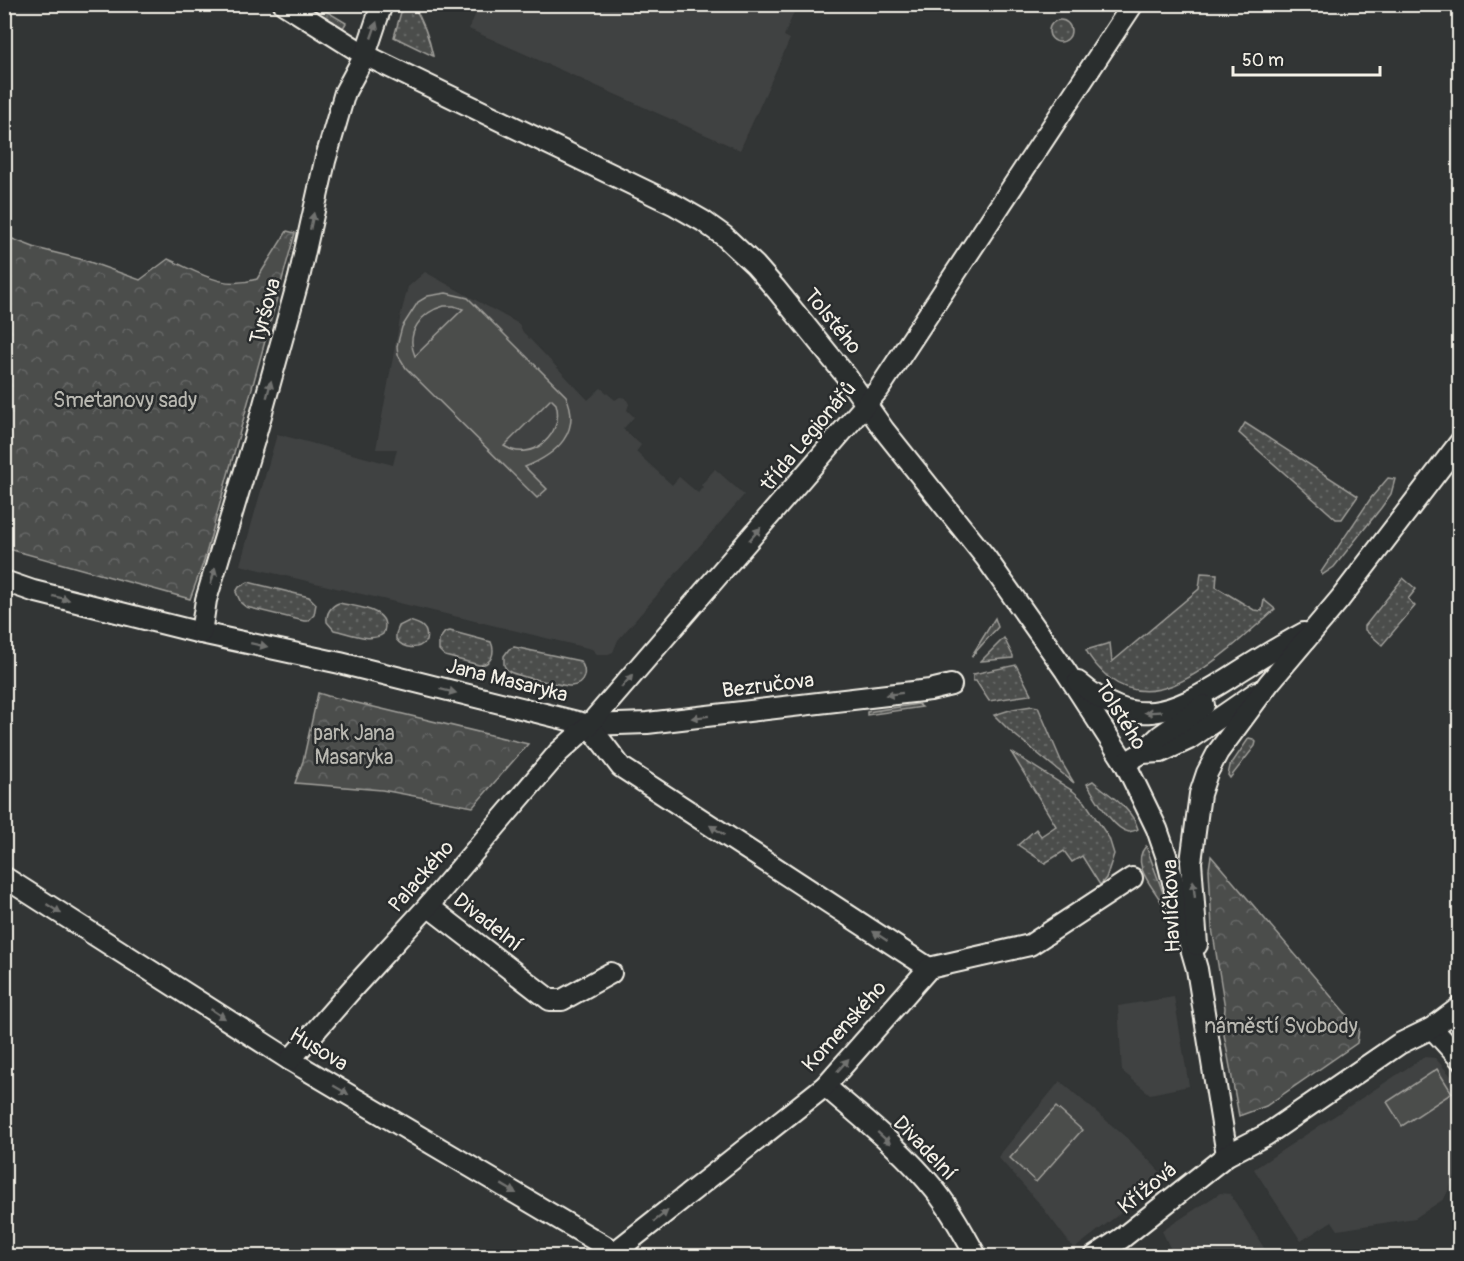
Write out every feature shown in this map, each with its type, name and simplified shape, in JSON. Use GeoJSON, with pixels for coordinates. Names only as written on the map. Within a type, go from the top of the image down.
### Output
{"type":"FeatureCollection","features":[{"type":"Feature","properties":{"kind":"street","name":"Tolstého"},"geometry":{"type":"LineString","coordinates":[[284,4],[365,55],[703,221],[724,236],[777,289],[986,558],[1065,670],[1125,763],[1157,829],[1197,969]]}},
{"type":"Feature","properties":{"kind":"street","name":"Tyršova"},"geometry":{"type":"LineString","coordinates":[[201,633],[206,600],[255,437],[299,278],[333,133],[345,92],[365,55],[382,4]]}},
{"type":"Feature","properties":{"kind":"street","name":"třída Legionářů"},"geometry":{"type":"LineString","coordinates":[[589,725],[879,389],[1133,4]]}},
{"type":"Feature","properties":{"kind":"street","name":"Havlíčkova"},"geometry":{"type":"LineString","coordinates":[[1197,969],[1197,930],[1191,862],[1200,794],[1207,773],[1218,752],[1269,683],[1340,599],[1460,442]]}},
{"type":"Feature","properties":{"kind":"street","name":"Jana Masaryka"},"geometry":{"type":"LineString","coordinates":[[4,581],[33,591],[201,633],[340,663],[589,725],[621,767],[929,968]]}},
{"type":"Feature","properties":{"kind":"street","name":"Havlíčkova"},"geometry":{"type":"LineString","coordinates":[[1065,670],[1086,688],[1115,706],[1139,713],[1154,713],[1196,699],[1260,658],[1315,627]]}},
{"type":"Feature","properties":{"kind":"street","name":"Havlíčkova"},"geometry":{"type":"LineString","coordinates":[[1125,763],[1142,753],[1160,736],[1216,697],[1260,658]]}},
{"type":"Feature","properties":{"kind":"street","name":"Havlíčkova"},"geometry":{"type":"LineString","coordinates":[[1142,753],[1161,752],[1189,739],[1269,683]]}},
{"type":"Feature","properties":{"kind":"street","name":"Bezručova"},"geometry":{"type":"LineString","coordinates":[[589,725],[647,723],[930,690],[951,685]]}},
{"type":"Feature","properties":{"kind":"street","name":"Palackého"},"geometry":{"type":"LineString","coordinates":[[290,1060],[428,906],[558,753],[589,725]]}},
{"type":"Feature","properties":{"kind":"street","name":"Husova"},"geometry":{"type":"LineString","coordinates":[[4,877],[290,1060],[622,1254]]}},
{"type":"Feature","properties":{"kind":"street"},"geometry":{"type":"LineString","coordinates":[[929,968],[1030,945],[1132,878]]}},
{"type":"Feature","properties":{"kind":"street","name":"Divadelní"},"geometry":{"type":"LineString","coordinates":[[428,906],[550,1000],[562,1000],[611,973]]}},
{"type":"Feature","properties":{"kind":"street","name":"Komenského"},"geometry":{"type":"LineString","coordinates":[[622,1254],[825,1086],[929,968]]}},
{"type":"Feature","properties":{"kind":"street"},"geometry":{"type":"LineString","coordinates":[[1197,969],[1227,1155],[1275,1128],[1400,1044],[1432,1028],[1460,1007]]}},
{"type":"Feature","properties":{"kind":"street"},"geometry":{"type":"LineString","coordinates":[[1432,1028],[1460,1059]]}},
{"type":"Feature","properties":{"kind":"street","name":"Divadelní"},"geometry":{"type":"LineString","coordinates":[[825,1086],[900,1153],[935,1190],[963,1232],[976,1257]]}},
{"type":"Feature","properties":{"kind":"street","name":"Křížová"},"geometry":{"type":"LineString","coordinates":[[1095,1257],[1227,1155]]}},
{"type":"Feature","properties":{"kind":"shaded area"},"geometry":{"type":"Polygon","coordinates":[[[480,4],[797,5],[784,36],[790,39],[740,150],[469,29],[480,4]]]}},
{"type":"Feature","properties":{"kind":"shaded area"},"geometry":{"type":"Polygon","coordinates":[[[425,272],[519,324],[523,332],[588,400],[601,388],[615,400],[620,397],[626,398],[629,404],[627,410],[634,417],[623,429],[641,445],[636,452],[672,485],[679,477],[698,493],[703,487],[701,485],[715,469],[744,495],[618,640],[613,652],[598,655],[592,649],[240,565],[277,434],[393,465],[397,449],[376,449],[408,287],[425,272]]]}},
{"type":"Feature","properties":{"kind":"shaded area"},"geometry":{"type":"Polygon","coordinates":[[[1174,997],[1189,1086],[1150,1094],[1122,1071],[1118,1006],[1174,997]]]}},
{"type":"Feature","properties":{"kind":"shaded area"},"geometry":{"type":"Polygon","coordinates":[[[1424,1057],[1435,1058],[1459,1085],[1459,1169],[1444,1199],[1415,1218],[1338,1230],[1332,1221],[1301,1241],[1254,1169],[1424,1057]]]}},
{"type":"Feature","properties":{"kind":"shaded area"},"geometry":{"type":"Polygon","coordinates":[[[1060,1081],[1129,1140],[1166,1178],[1074,1249],[1040,1204],[998,1157],[1060,1081]]]}},
{"type":"Feature","properties":{"kind":"shaded area"},"geometry":{"type":"Polygon","coordinates":[[[1220,1193],[1230,1194],[1269,1256],[1174,1256],[1162,1231],[1220,1193]]]}},
{"type":"Feature","properties":{"kind":"green space"},"geometry":{"type":"Polygon","coordinates":[[[305,5],[316,5],[346,23],[343,28],[305,5]]]}},
{"type":"Feature","properties":{"kind":"green space"},"geometry":{"type":"Polygon","coordinates":[[[403,5],[413,5],[417,11],[430,42],[433,56],[394,37],[403,5]]]}},
{"type":"Feature","properties":{"kind":"green space"},"geometry":{"type":"Polygon","coordinates":[[[1060,20],[1070,27],[1071,31],[1064,41],[1060,42],[1050,35],[1049,31],[1056,21],[1060,20]]]}},
{"type":"Feature","properties":{"kind":"green space","name":"Smetanovy sady"},"geometry":{"type":"Polygon","coordinates":[[[287,231],[295,233],[204,561],[190,599],[5,548],[5,236],[36,248],[84,260],[140,280],[168,259],[211,278],[244,282],[257,279],[287,231]]]}},
{"type":"Feature","properties":{"kind":"green space"},"geometry":{"type":"Polygon","coordinates":[[[446,293],[468,298],[566,396],[571,420],[564,440],[537,462],[525,467],[547,489],[537,498],[406,368],[398,355],[397,346],[402,327],[418,302],[428,296],[446,293]],[[444,306],[428,313],[417,325],[412,339],[415,356],[463,309],[444,306]],[[551,399],[504,446],[515,451],[525,451],[544,443],[556,425],[556,404],[551,399]]]}},
{"type":"Feature","properties":{"kind":"green space"},"geometry":{"type":"Polygon","coordinates":[[[1245,423],[1358,496],[1342,519],[1336,519],[1239,433],[1245,423]]]}},
{"type":"Feature","properties":{"kind":"green space"},"geometry":{"type":"Polygon","coordinates":[[[1388,478],[1395,479],[1391,494],[1334,567],[1322,575],[1321,572],[1371,498],[1388,478]]]}},
{"type":"Feature","properties":{"kind":"green space"},"geometry":{"type":"Polygon","coordinates":[[[1201,573],[1217,574],[1216,587],[1254,610],[1262,611],[1264,600],[1275,609],[1205,667],[1190,677],[1158,689],[1142,691],[1125,687],[1109,678],[1090,658],[1086,650],[1110,643],[1112,662],[1199,589],[1201,573]]]}},
{"type":"Feature","properties":{"kind":"green space"},"geometry":{"type":"Polygon","coordinates":[[[1403,578],[1416,589],[1408,599],[1415,606],[1382,645],[1365,630],[1365,626],[1403,578]]]}},
{"type":"Feature","properties":{"kind":"green space"},"geometry":{"type":"Polygon","coordinates":[[[248,582],[309,597],[316,604],[314,615],[308,621],[304,621],[246,607],[241,603],[236,592],[239,587],[248,582]]]}},
{"type":"Feature","properties":{"kind":"green space"},"geometry":{"type":"Polygon","coordinates":[[[339,603],[378,614],[385,626],[383,634],[372,638],[334,630],[327,622],[327,616],[331,608],[339,603]]]}},
{"type":"Feature","properties":{"kind":"green space"},"geometry":{"type":"Polygon","coordinates":[[[995,618],[998,627],[971,657],[995,618]]]}},
{"type":"Feature","properties":{"kind":"green space"},"geometry":{"type":"Polygon","coordinates":[[[409,621],[420,625],[427,637],[423,644],[411,648],[399,643],[396,639],[399,626],[409,621]]]}},
{"type":"Feature","properties":{"kind":"green space"},"geometry":{"type":"Polygon","coordinates":[[[450,631],[491,642],[493,650],[489,661],[479,665],[445,656],[439,650],[439,640],[445,632],[450,631]]]}},
{"type":"Feature","properties":{"kind":"green space"},"geometry":{"type":"Polygon","coordinates":[[[1004,638],[1013,658],[981,661],[1004,638]]]}},
{"type":"Feature","properties":{"kind":"green space"},"geometry":{"type":"Polygon","coordinates":[[[514,647],[580,661],[584,669],[584,677],[579,683],[571,686],[510,672],[504,665],[504,656],[509,649],[514,647]]]}},
{"type":"Feature","properties":{"kind":"green space"},"geometry":{"type":"Polygon","coordinates":[[[1016,665],[1031,694],[1029,695],[989,701],[976,681],[973,681],[973,674],[1016,665]]]}},
{"type":"Feature","properties":{"kind":"green space","name":"park Jana Masaryka"},"geometry":{"type":"Polygon","coordinates":[[[318,693],[528,744],[473,807],[382,790],[295,783],[303,761],[318,693]]]}},
{"type":"Feature","properties":{"kind":"green space"},"geometry":{"type":"Polygon","coordinates":[[[918,704],[922,707],[867,715],[867,712],[918,704]]]}},
{"type":"Feature","properties":{"kind":"green space"},"geometry":{"type":"Polygon","coordinates":[[[1032,706],[1038,707],[1062,763],[1074,783],[1010,731],[994,715],[1032,706]]]}},
{"type":"Feature","properties":{"kind":"green space"},"geometry":{"type":"Polygon","coordinates":[[[1249,738],[1256,742],[1255,746],[1230,778],[1228,775],[1230,766],[1249,738]]]}},
{"type":"Feature","properties":{"kind":"green space"},"geometry":{"type":"Polygon","coordinates":[[[1011,752],[1073,791],[1085,802],[1109,838],[1114,854],[1106,878],[1100,885],[1082,856],[1072,862],[1064,851],[1045,863],[1018,845],[1036,829],[1041,836],[1056,826],[1011,752]]]}},
{"type":"Feature","properties":{"kind":"green space"},"geometry":{"type":"Polygon","coordinates":[[[1093,781],[1125,808],[1138,829],[1129,832],[1123,830],[1111,819],[1087,784],[1093,781]]]}},
{"type":"Feature","properties":{"kind":"green space"},"geometry":{"type":"Polygon","coordinates":[[[1146,846],[1165,898],[1173,937],[1165,909],[1142,870],[1141,854],[1146,846]]]}},
{"type":"Feature","properties":{"kind":"green space","name":"náměstí Svobody"},"geometry":{"type":"Polygon","coordinates":[[[1211,856],[1359,1029],[1357,1043],[1266,1106],[1239,1116],[1223,1029],[1225,1008],[1212,928],[1209,869],[1211,856]]]}},
{"type":"Feature","properties":{"kind":"green space"},"geometry":{"type":"Polygon","coordinates":[[[1437,1069],[1452,1093],[1402,1126],[1387,1102],[1437,1069]]]}},
{"type":"Feature","properties":{"kind":"green space"},"geometry":{"type":"Polygon","coordinates":[[[1056,1107],[1082,1130],[1036,1182],[1010,1158],[1056,1107]]]}}]}
